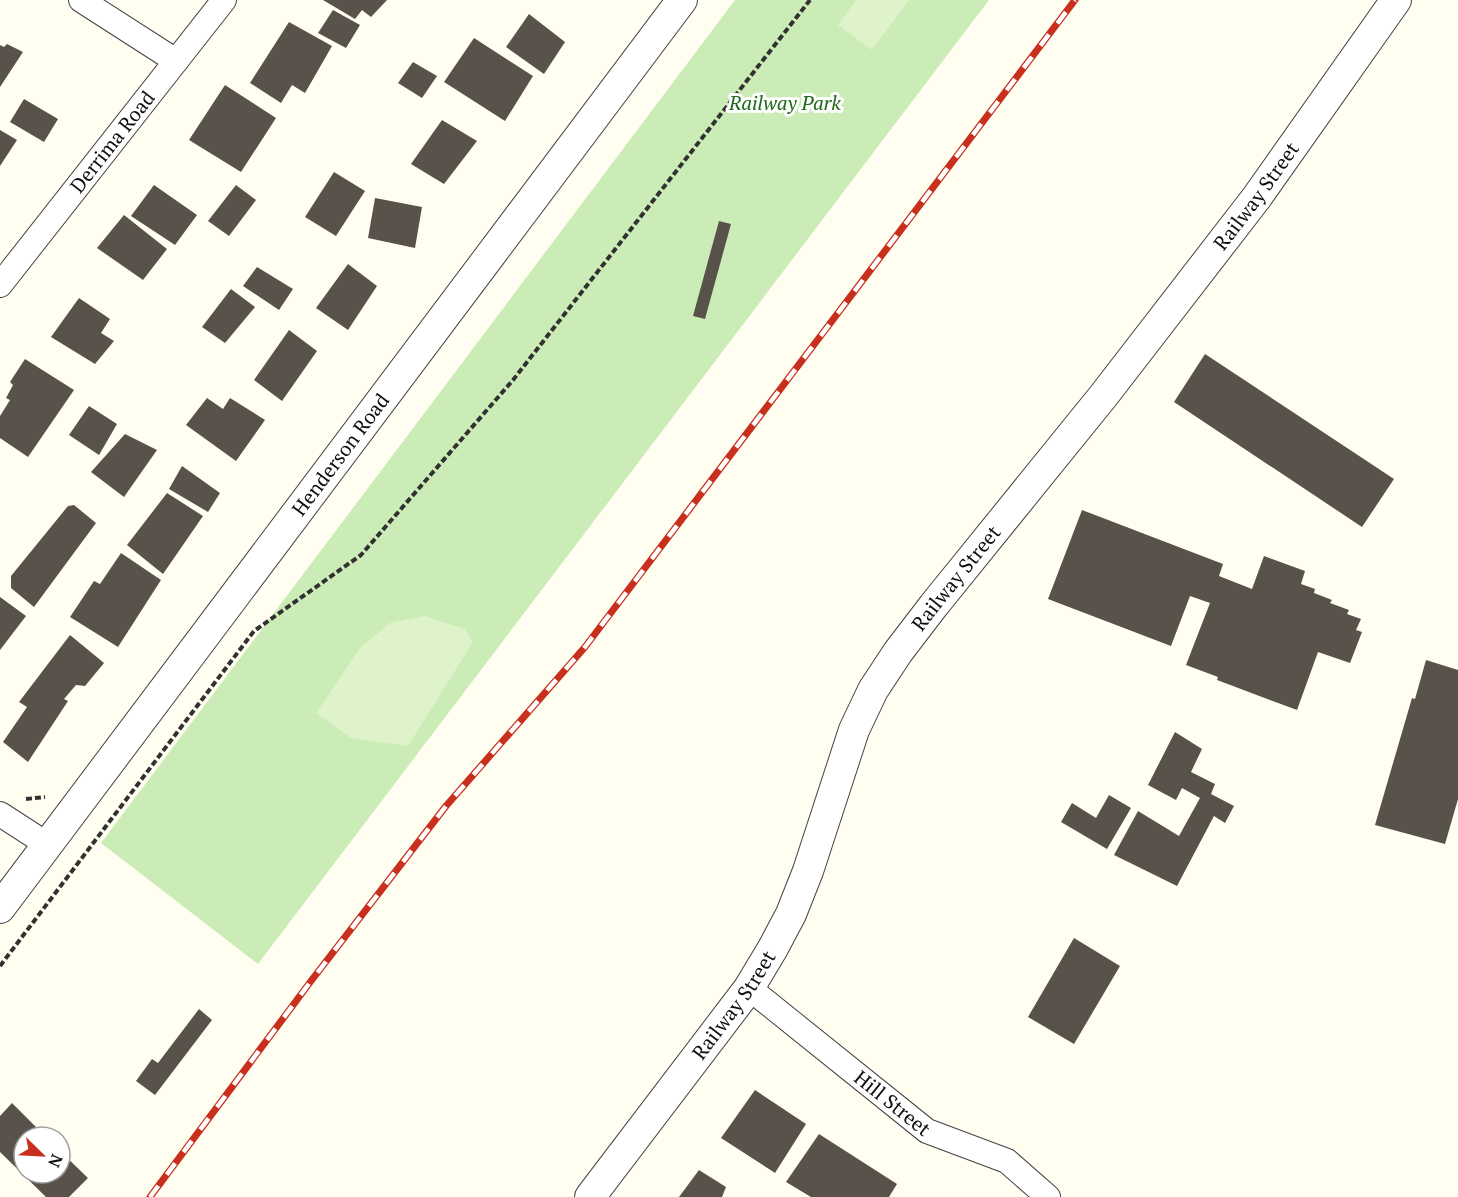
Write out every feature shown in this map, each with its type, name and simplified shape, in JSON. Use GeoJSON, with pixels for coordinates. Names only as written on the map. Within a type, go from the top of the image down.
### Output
{"type":"FeatureCollection","features":[{"type":"Feature","properties":{"kind":"street"},"geometry":{"type":"LineString","coordinates":[[81,0],[176,61]]}},
{"type":"Feature","properties":{"kind":"street","name":"Derrima Road"},"geometry":{"type":"LineString","coordinates":[[0,285],[224,0]]}},
{"type":"Feature","properties":{"kind":"street","name":"Henderson Road"},"geometry":{"type":"LineString","coordinates":[[0,908],[681,0]]}},
{"type":"Feature","properties":{"kind":"street","name":"Railway Street"},"geometry":{"type":"LineString","coordinates":[[590,1197],[749,988],[791,914],[808,872],[855,730],[873,690],[898,652],[933,605],[1104,395],[1250,207],[1396,0]]}},
{"type":"Feature","properties":{"kind":"street"},"geometry":{"type":"LineString","coordinates":[[0,814],[48,845]]}},
{"type":"Feature","properties":{"kind":"street","name":"Hill Street"},"geometry":{"type":"LineString","coordinates":[[749,988],[927,1131],[1007,1161],[1048,1197]]}},
{"type":"Feature","properties":{"kind":"path"},"geometry":{"type":"LineString","coordinates":[[0,966],[254,631],[361,555],[513,380],[810,0]]}},
{"type":"Feature","properties":{"kind":"path"},"geometry":{"type":"LineString","coordinates":[[24,799],[43,799],[51,794]]}},
{"type":"Feature","properties":{"kind":"green space","name":"Railway Park"},"geometry":{"type":"Polygon","coordinates":[[[735,0],[989,0],[258,964],[101,843],[735,0]]]}},
{"type":"Feature","properties":{"kind":"green space"},"geometry":{"type":"Polygon","coordinates":[[[856,0],[909,0],[872,50],[838,25],[856,0]]]}},
{"type":"Feature","properties":{"kind":"green space"},"geometry":{"type":"Polygon","coordinates":[[[425,616],[465,629],[473,642],[408,746],[351,738],[316,713],[360,648],[390,623],[425,616]]]}},
{"type":"Feature","properties":{"kind":"building"},"geometry":{"type":"Polygon","coordinates":[[[323,0],[387,0],[371,17],[362,10],[355,19],[323,0]]]}},
{"type":"Feature","properties":{"kind":"building"},"geometry":{"type":"Polygon","coordinates":[[[333,10],[360,25],[346,48],[318,33],[333,10]]]}},
{"type":"Feature","properties":{"kind":"building"},"geometry":{"type":"Polygon","coordinates":[[[529,14],[565,42],[544,74],[506,47],[529,14]]]}},
{"type":"Feature","properties":{"kind":"building"},"geometry":{"type":"Polygon","coordinates":[[[289,22],[332,46],[305,93],[292,85],[281,103],[250,83],[289,22]]]}},
{"type":"Feature","properties":{"kind":"building"},"geometry":{"type":"Polygon","coordinates":[[[474,38],[533,76],[505,121],[444,82],[474,38]]]}},
{"type":"Feature","properties":{"kind":"building"},"geometry":{"type":"Polygon","coordinates":[[[7,44],[23,52],[0,87],[0,45],[4,47],[7,44]]]}},
{"type":"Feature","properties":{"kind":"building"},"geometry":{"type":"Polygon","coordinates":[[[413,62],[437,76],[422,98],[398,83],[413,62]]]}},
{"type":"Feature","properties":{"kind":"building"},"geometry":{"type":"Polygon","coordinates":[[[225,85],[276,118],[241,172],[189,140],[225,85]]]}},
{"type":"Feature","properties":{"kind":"building"},"geometry":{"type":"Polygon","coordinates":[[[24,99],[58,119],[44,142],[10,122],[24,99]]]}},
{"type":"Feature","properties":{"kind":"building"},"geometry":{"type":"Polygon","coordinates":[[[442,120],[477,141],[444,184],[411,164],[442,120]]]}},
{"type":"Feature","properties":{"kind":"building"},"geometry":{"type":"Polygon","coordinates":[[[0,130],[17,140],[0,166],[0,130]]]}},
{"type":"Feature","properties":{"kind":"building"},"geometry":{"type":"Polygon","coordinates":[[[334,172],[365,191],[336,236],[305,217],[334,172]]]}},
{"type":"Feature","properties":{"kind":"building"},"geometry":{"type":"Polygon","coordinates":[[[154,185],[197,215],[175,245],[131,216],[154,185]]]}},
{"type":"Feature","properties":{"kind":"building"},"geometry":{"type":"Polygon","coordinates":[[[236,185],[256,200],[229,236],[208,221],[236,185]]]}},
{"type":"Feature","properties":{"kind":"building"},"geometry":{"type":"Polygon","coordinates":[[[375,198],[422,207],[415,248],[368,238],[375,198]]]}},
{"type":"Feature","properties":{"kind":"building"},"geometry":{"type":"Polygon","coordinates":[[[124,215],[167,249],[143,280],[97,248],[124,215]]]}},
{"type":"Feature","properties":{"kind":"building"},"geometry":{"type":"Polygon","coordinates":[[[719,221],[731,224],[705,319],[693,316],[719,221]]]}},
{"type":"Feature","properties":{"kind":"building"},"geometry":{"type":"Polygon","coordinates":[[[348,264],[377,286],[348,330],[316,308],[348,264]]]}},
{"type":"Feature","properties":{"kind":"building"},"geometry":{"type":"Polygon","coordinates":[[[257,267],[293,289],[279,310],[243,286],[257,267]]]}},
{"type":"Feature","properties":{"kind":"building"},"geometry":{"type":"Polygon","coordinates":[[[231,289],[255,307],[225,343],[202,327],[231,289]]]}},
{"type":"Feature","properties":{"kind":"building"},"geometry":{"type":"Polygon","coordinates":[[[79,298],[110,319],[101,333],[114,341],[95,364],[51,337],[79,298]]]}},
{"type":"Feature","properties":{"kind":"building"},"geometry":{"type":"Polygon","coordinates":[[[289,330],[317,351],[282,401],[254,380],[289,330]]]}},
{"type":"Feature","properties":{"kind":"building"},"geometry":{"type":"Polygon","coordinates":[[[1205,354],[1394,479],[1362,527],[1174,402],[1205,354]]]}},
{"type":"Feature","properties":{"kind":"building"},"geometry":{"type":"Polygon","coordinates":[[[25,359],[74,390],[28,457],[0,438],[0,416],[10,400],[6,398],[13,385],[10,382],[25,359]]]}},
{"type":"Feature","properties":{"kind":"building"},"geometry":{"type":"Polygon","coordinates":[[[207,398],[223,409],[230,398],[265,420],[236,461],[186,425],[207,398]]]}},
{"type":"Feature","properties":{"kind":"building"},"geometry":{"type":"Polygon","coordinates":[[[89,406],[117,424],[99,455],[69,435],[89,406]]]}},
{"type":"Feature","properties":{"kind":"building"},"geometry":{"type":"Polygon","coordinates":[[[125,434],[157,450],[124,497],[91,472],[125,434]]]}},
{"type":"Feature","properties":{"kind":"building"},"geometry":{"type":"Polygon","coordinates":[[[182,466],[220,493],[208,512],[169,489],[182,466]]]}},
{"type":"Feature","properties":{"kind":"building"},"geometry":{"type":"Polygon","coordinates":[[[167,493],[203,516],[163,574],[127,545],[167,493]]]}},
{"type":"Feature","properties":{"kind":"building"},"geometry":{"type":"Polygon","coordinates":[[[74,505],[96,523],[34,607],[11,588],[11,576],[68,506],[74,505]]]}},
{"type":"Feature","properties":{"kind":"building"},"geometry":{"type":"Polygon","coordinates":[[[1082,510],[1223,564],[1219,576],[1252,589],[1264,556],[1305,571],[1301,584],[1315,589],[1314,593],[1332,600],[1330,603],[1349,610],[1347,614],[1361,619],[1356,630],[1362,632],[1350,663],[1318,652],[1297,710],[1217,680],[1218,677],[1186,665],[1210,603],[1190,596],[1171,646],[1048,599],[1082,510]]]}},
{"type":"Feature","properties":{"kind":"building"},"geometry":{"type":"Polygon","coordinates":[[[121,553],[161,580],[118,647],[70,617],[94,581],[100,584],[121,553]]]}},
{"type":"Feature","properties":{"kind":"building"},"geometry":{"type":"Polygon","coordinates":[[[0,597],[26,616],[0,650],[0,597]]]}},
{"type":"Feature","properties":{"kind":"building"},"geometry":{"type":"Polygon","coordinates":[[[70,635],[104,663],[85,686],[76,685],[64,699],[68,701],[28,762],[3,742],[27,707],[19,702],[70,635]]]}},
{"type":"Feature","properties":{"kind":"building"},"geometry":{"type":"Polygon","coordinates":[[[1426,660],[1458,670],[1458,799],[1445,844],[1375,825],[1412,698],[1415,699],[1426,660]]]}},
{"type":"Feature","properties":{"kind":"building"},"geometry":{"type":"Polygon","coordinates":[[[1175,732],[1202,749],[1191,772],[1215,784],[1211,794],[1234,806],[1225,823],[1214,816],[1177,886],[1114,855],[1138,811],[1179,836],[1200,798],[1182,788],[1176,800],[1148,785],[1175,732]]]}},
{"type":"Feature","properties":{"kind":"building"},"geometry":{"type":"Polygon","coordinates":[[[1109,795],[1131,808],[1107,849],[1061,822],[1072,803],[1096,818],[1109,795]]]}},
{"type":"Feature","properties":{"kind":"building"},"geometry":{"type":"Polygon","coordinates":[[[1074,938],[1120,966],[1074,1044],[1028,1017],[1074,938]]]}},
{"type":"Feature","properties":{"kind":"building"},"geometry":{"type":"Polygon","coordinates":[[[199,1009],[212,1020],[155,1095],[136,1081],[152,1059],[158,1063],[199,1009]]]}},
{"type":"Feature","properties":{"kind":"building"},"geometry":{"type":"Polygon","coordinates":[[[755,1090],[806,1124],[775,1173],[721,1138],[755,1090]]]}},
{"type":"Feature","properties":{"kind":"building"},"geometry":{"type":"Polygon","coordinates":[[[12,1103],[34,1125],[12,1125],[12,1164],[0,1152],[0,1116],[12,1103]]]}},
{"type":"Feature","properties":{"kind":"building"},"geometry":{"type":"Polygon","coordinates":[[[819,1134],[897,1184],[889,1197],[811,1197],[786,1182],[819,1134]]]}},
{"type":"Feature","properties":{"kind":"building"},"geometry":{"type":"Polygon","coordinates":[[[72,1163],[88,1178],[69,1197],[46,1197],[34,1185],[72,1185],[72,1163]]]}},
{"type":"Feature","properties":{"kind":"building"},"geometry":{"type":"Polygon","coordinates":[[[699,1170],[726,1187],[722,1197],[679,1197],[699,1170]]]}},
{"type":"Feature","properties":{"kind":"railway"},"geometry":{"type":"LineString","coordinates":[[150,1197],[311,981],[446,806],[585,647],[1075,0]]}}]}
